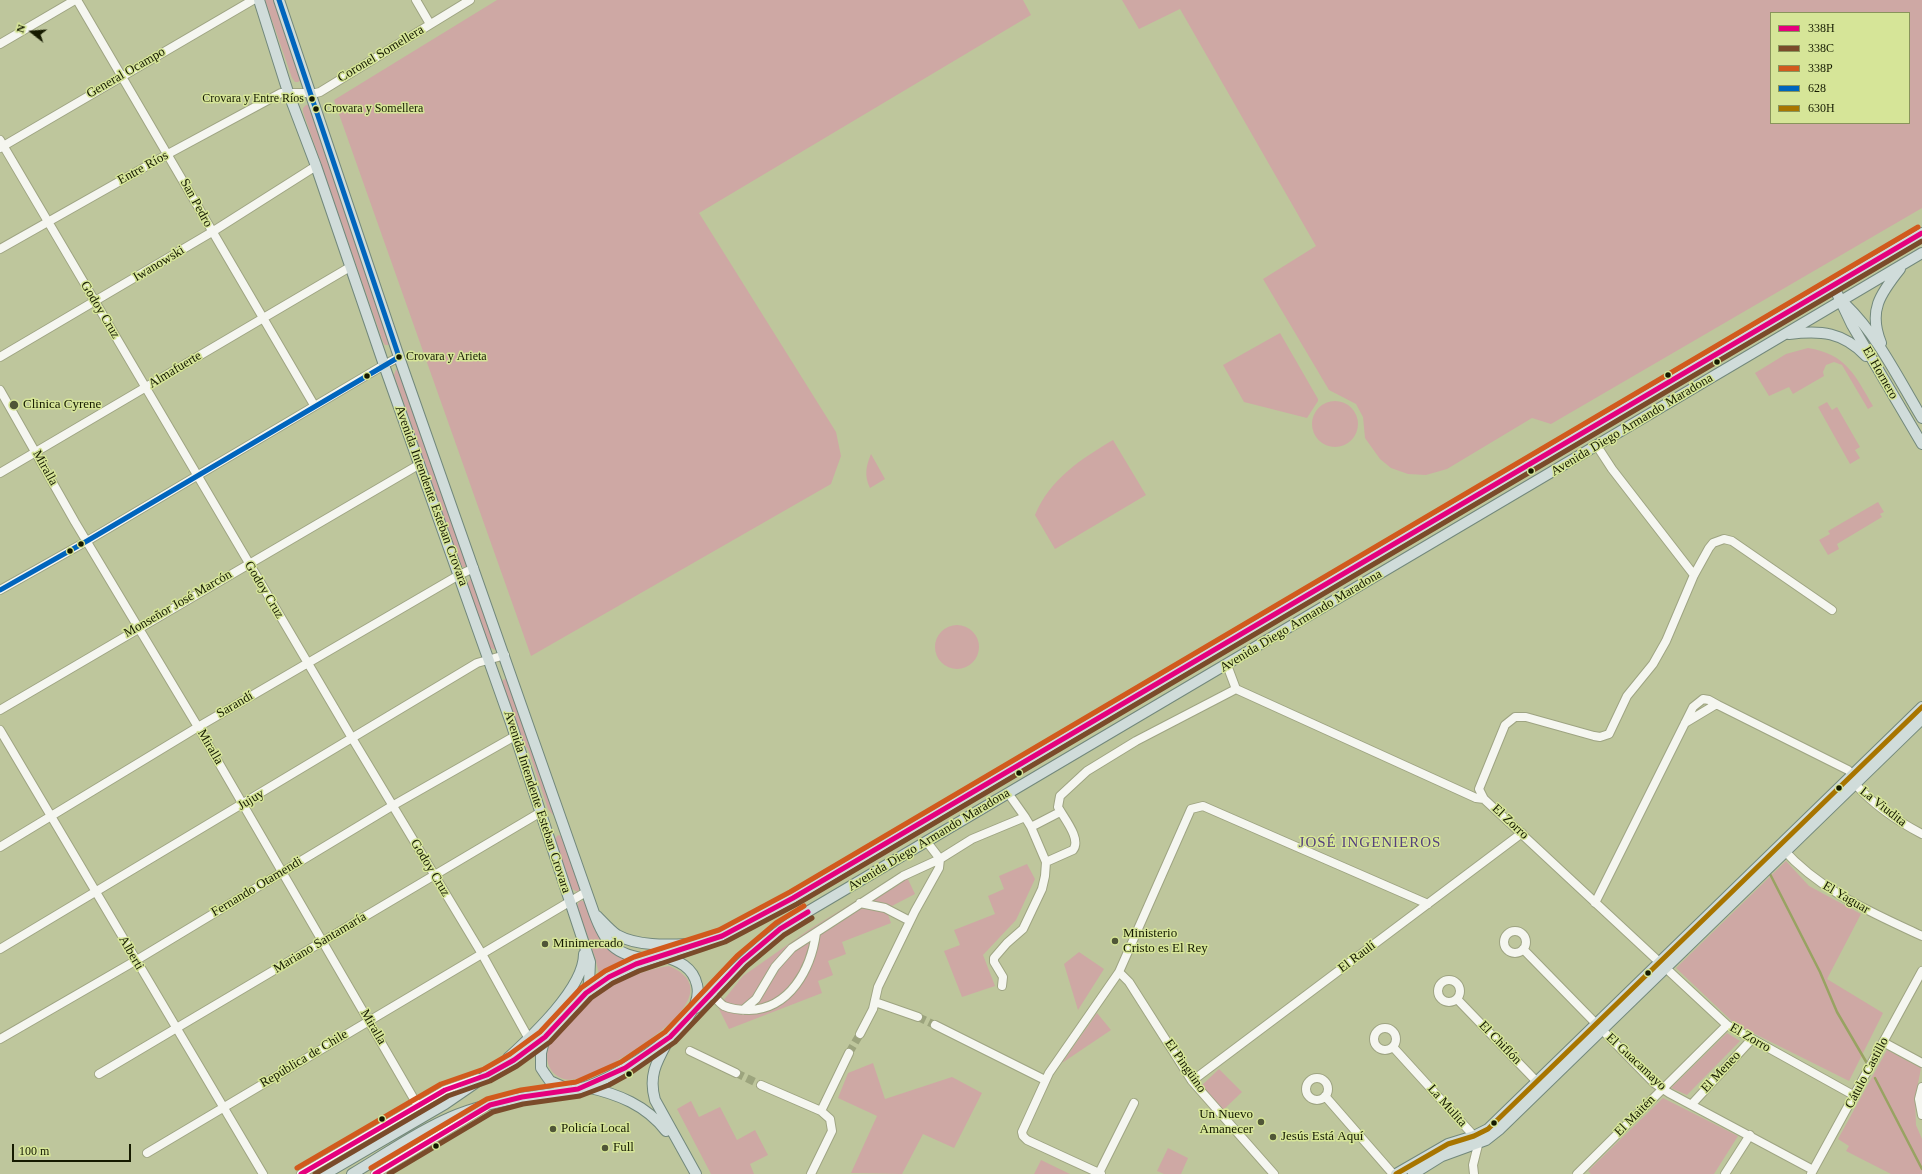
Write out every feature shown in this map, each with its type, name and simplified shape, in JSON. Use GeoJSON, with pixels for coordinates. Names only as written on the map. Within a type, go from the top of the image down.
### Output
{"type":"FeatureCollection","features":[{"type":"Feature","properties":{"kind":"main road","name":"Avenida Intendente Esteban Crovara"},"geometry":{"type":"LineString","coordinates":[[259,0],[288,92],[316,166],[350,267],[459,575],[541,812],[584,942],[590,971],[586,993]]}},
{"type":"Feature","properties":{"kind":"main road","name":"Avenida Intendente Esteban Crovara"},"geometry":{"type":"LineString","coordinates":[[279,0],[399,357],[505,655],[601,932],[611,947],[632,956],[650,959]]}},
{"type":"Feature","properties":{"kind":"main road","name":"Avenida Diego Armando Maradona"},"geometry":{"type":"LineString","coordinates":[[650,959],[735,930],[792,898],[1922,233]]}},
{"type":"Feature","properties":{"kind":"main road","name":"Avenida Diego Armando Maradona"},"geometry":{"type":"LineString","coordinates":[[670,1037],[742,961],[780,929],[1922,253]]}},
{"type":"Feature","properties":{"kind":"main road"},"geometry":{"type":"LineString","coordinates":[[1887,360],[1876,333],[1876,310],[1886,287],[1904,264]]}},
{"type":"Feature","properties":{"kind":"main road","name":"El Hornero"},"geometry":{"type":"LineString","coordinates":[[1833,286],[1842,301],[1852,325],[1922,444]]}},
{"type":"Feature","properties":{"kind":"main road","name":"El Hornero"},"geometry":{"type":"LineString","coordinates":[[1842,301],[1856,315],[1887,360],[1922,418]]}},
{"type":"Feature","properties":{"kind":"main road"},"geometry":{"type":"LineString","coordinates":[[1785,335],[1810,332],[1825,333],[1836,336],[1857,347],[1876,367]]}},
{"type":"Feature","properties":{"kind":"main road"},"geometry":{"type":"LineString","coordinates":[[1600,1028],[1659,961],[1855,784],[1918,722],[1922,707]]}},
{"type":"Feature","properties":{"kind":"main road"},"geometry":{"type":"LineString","coordinates":[[1413,1174],[1442,1156],[1476,1140],[1540,1085],[1600,1028],[1666,969],[1783,849],[1852,773],[1918,722]]}},
{"type":"Feature","properties":{"kind":"main road"},"geometry":{"type":"LineString","coordinates":[[594,913],[617,934],[629,940],[665,945],[700,943]]}},
{"type":"Feature","properties":{"kind":"main road"},"geometry":{"type":"LineString","coordinates":[[490,1073],[546,1022],[581,973],[583,966],[584,942]]}},
{"type":"Feature","properties":{"kind":"main road"},"geometry":{"type":"LineString","coordinates":[[665,945],[674,952],[693,973],[698,988],[696,1008]]}},
{"type":"Feature","properties":{"kind":"main road"},"geometry":{"type":"LineString","coordinates":[[662,956],[686,966]]}},
{"type":"Feature","properties":{"kind":"main road"},"geometry":{"type":"LineString","coordinates":[[325,1174],[445,1104],[490,1073],[527,1052],[545,1037],[586,993],[609,977],[650,959]]}},
{"type":"Feature","properties":{"kind":"main road"},"geometry":{"type":"LineString","coordinates":[[545,1037],[541,1052],[542,1068],[550,1081],[570,1090]]}},
{"type":"Feature","properties":{"kind":"main road"},"geometry":{"type":"LineString","coordinates":[[352,1174],[449,1117],[522,1097],[586,1087],[625,1068],[670,1037]]}},
{"type":"Feature","properties":{"kind":"main road"},"geometry":{"type":"LineString","coordinates":[[670,1037],[656,1064],[651,1085],[655,1100],[696,1174]]}},
{"type":"Feature","properties":{"kind":"main road"},"geometry":{"type":"LineString","coordinates":[[586,1087],[610,1092],[636,1105],[660,1124],[682,1150]]}},
{"type":"Feature","properties":{"kind":"main road"},"geometry":{"type":"LineString","coordinates":[[1394,1174],[1448,1144],[1476,1140]]}},
{"type":"Feature","properties":{"kind":"street"},"geometry":{"type":"LineString","coordinates":[[0,44],[76,0]]}},
{"type":"Feature","properties":{"kind":"street","name":"San Pedro"},"geometry":{"type":"LineString","coordinates":[[76,0],[168,154],[314,405]]}},
{"type":"Feature","properties":{"kind":"street","name":"General Ocampo"},"geometry":{"type":"LineString","coordinates":[[1,144],[253,0]]}},
{"type":"Feature","properties":{"kind":"street"},"geometry":{"type":"LineString","coordinates":[[416,0],[430,24]]}},
{"type":"Feature","properties":{"kind":"street","name":"Coronel Somellera"},"geometry":{"type":"LineString","coordinates":[[288,92],[310,94],[320,92],[470,0]]}},
{"type":"Feature","properties":{"kind":"street","name":"Entre Ríos"},"geometry":{"type":"LineString","coordinates":[[0,249],[168,154],[281,93],[288,92]]}},
{"type":"Feature","properties":{"kind":"street","name":"Godoy Cruz"},"geometry":{"type":"LineString","coordinates":[[1,144],[48,221],[392,806],[482,954],[529,1039]]}},
{"type":"Feature","properties":{"kind":"street","name":"Iwanowski"},"geometry":{"type":"LineString","coordinates":[[0,357],[212,232],[316,166]]}},
{"type":"Feature","properties":{"kind":"street","name":"Almafuerte"},"geometry":{"type":"LineString","coordinates":[[0,473],[37,453],[350,267]]}},
{"type":"Feature","properties":{"kind":"street"},"geometry":{"type":"LineString","coordinates":[[0,590],[86,541],[384,364],[399,357]]}},
{"type":"Feature","properties":{"kind":"street","name":"Miralla"},"geometry":{"type":"LineString","coordinates":[[0,390],[86,541],[198,727],[370,1020],[418,1106]]}},
{"type":"Feature","properties":{"kind":"street"},"geometry":{"type":"LineString","coordinates":[[1597,446],[1612,469],[1694,575]]}},
{"type":"Feature","properties":{"kind":"street","name":"Monseñor José Marcón"},"geometry":{"type":"LineString","coordinates":[[0,710],[138,627],[420,464]]}},
{"type":"Feature","properties":{"kind":"street","name":"El Zorro"},"geometry":{"type":"LineString","coordinates":[[1832,610],[1732,541],[1724,539],[1713,544],[1694,575],[1666,641],[1653,664],[1627,696],[1609,734],[1600,737],[1594,736],[1526,717],[1519,716],[1510,719],[1502,731],[1479,789],[1484,799],[1727,1025],[1751,1040],[1855,1096]]}},
{"type":"Feature","properties":{"kind":"street","name":"Sarandí"},"geometry":{"type":"LineString","coordinates":[[0,847],[52,817],[198,727],[459,575],[474,568]]}},
{"type":"Feature","properties":{"kind":"street","name":"Jujuy"},"geometry":{"type":"LineString","coordinates":[[0,949],[244,805],[477,663],[505,655]]}},
{"type":"Feature","properties":{"kind":"street"},"geometry":{"type":"LineString","coordinates":[[1226,665],[1236,689],[1476,798],[1484,799]]}},
{"type":"Feature","properties":{"kind":"street"},"geometry":{"type":"LineString","coordinates":[[1046,862],[1073,850],[1076,846],[1076,841],[1066,819],[1058,807],[1060,796],[1087,771],[1136,741],[1236,689]]}},
{"type":"Feature","properties":{"kind":"street"},"geometry":{"type":"LineString","coordinates":[[1595,903],[1685,723],[1715,705],[1718,705],[1843,767],[1852,773]]}},
{"type":"Feature","properties":{"kind":"street","name":"Alberti"},"geometry":{"type":"LineString","coordinates":[[0,730],[135,961],[177,1027],[263,1174]]}},
{"type":"Feature","properties":{"kind":"street","name":"Fernando Otamendi"},"geometry":{"type":"LineString","coordinates":[[0,1039],[135,961],[392,806],[515,736]]}},
{"type":"Feature","properties":{"kind":"street","name":"La Viudita"},"geometry":{"type":"LineString","coordinates":[[1852,773],[1855,784],[1886,812],[1922,834]]}},
{"type":"Feature","properties":{"kind":"street"},"geometry":{"type":"LineString","coordinates":[[1002,986],[1003,977],[994,962],[994,958],[1007,943],[1023,929],[1042,889],[1046,862],[1031,826],[1008,793]]}},
{"type":"Feature","properties":{"kind":"street"},"geometry":{"type":"LineString","coordinates":[[1134,1103],[1100,1174],[1028,1140],[1023,1136],[1023,1127],[1046,1080],[1119,972],[1188,812],[1200,806],[1428,904]]}},
{"type":"Feature","properties":{"kind":"street","name":"Mariano Santamaría"},"geometry":{"type":"LineString","coordinates":[[98,1074],[433,874],[541,812]]}},
{"type":"Feature","properties":{"kind":"street"},"geometry":{"type":"LineString","coordinates":[[1031,826],[1060,812]]}},
{"type":"Feature","properties":{"kind":"street"},"geometry":{"type":"LineString","coordinates":[[743,1010],[756,999],[775,967],[789,950],[903,876],[940,859],[972,839],[1025,817]]}},
{"type":"Feature","properties":{"kind":"street","name":"El Raulí"},"geometry":{"type":"LineString","coordinates":[[1192,1081],[1522,833]]}},
{"type":"Feature","properties":{"kind":"street"},"geometry":{"type":"LineString","coordinates":[[860,1034],[873,1009],[878,987],[910,921],[939,868],[940,859],[927,842]]}},
{"type":"Feature","properties":{"kind":"street","name":"El Yaguar"},"geometry":{"type":"LineString","coordinates":[[1783,849],[1805,871],[1838,895],[1922,936]]}},
{"type":"Feature","properties":{"kind":"street","name":"República de Chile"},"geometry":{"type":"LineString","coordinates":[[146,1153],[586,892]]}},
{"type":"Feature","properties":{"kind":"street"},"geometry":{"type":"LineString","coordinates":[[860,904],[885,908],[910,921]]}},
{"type":"Feature","properties":{"kind":"street"},"geometry":{"type":"LineString","coordinates":[[711,993],[723,1005],[743,1010],[762,1009],[770,1006],[792,990],[809,963],[816,932]]}},
{"type":"Feature","properties":{"kind":"street","name":"El Guacamayo"},"geometry":{"type":"LineString","coordinates":[[1523,949],[1662,1089],[1750,1135],[1812,1172]]}},
{"type":"Feature","properties":{"kind":"street","name":"El Pingüino"},"geometry":{"type":"LineString","coordinates":[[1119,972],[1130,982],[1192,1081],[1274,1174]]}},
{"type":"Feature","properties":{"kind":"street","name":"Cátulo Castillo"},"geometry":{"type":"LineString","coordinates":[[1812,1172],[1922,972]]}},
{"type":"Feature","properties":{"kind":"street","name":"El Chiflón"},"geometry":{"type":"LineString","coordinates":[[1457,999],[1540,1085]]}},
{"type":"Feature","properties":{"kind":"street"},"geometry":{"type":"LineString","coordinates":[[875,1002],[918,1016]]}},
{"type":"Feature","properties":{"kind":"street"},"geometry":{"type":"LineString","coordinates":[[935,1025],[1046,1080]]}},
{"type":"Feature","properties":{"kind":"street","name":"El Maitén"},"geometry":{"type":"LineString","coordinates":[[1582,1172],[1662,1089],[1727,1025]]}},
{"type":"Feature","properties":{"kind":"street","name":"El Meneo"},"geometry":{"type":"LineString","coordinates":[[1692,1104],[1751,1040]]}},
{"type":"Feature","properties":{"kind":"street"},"geometry":{"type":"LineString","coordinates":[[1883,1042],[1922,1063]]}},
{"type":"Feature","properties":{"kind":"street","name":"La Mulita"},"geometry":{"type":"LineString","coordinates":[[1392,1047],[1476,1140]]}},
{"type":"Feature","properties":{"kind":"street"},"geometry":{"type":"LineString","coordinates":[[690,1052],[736,1073]]}},
{"type":"Feature","properties":{"kind":"street"},"geometry":{"type":"LineString","coordinates":[[821,1111],[850,1053]]}},
{"type":"Feature","properties":{"kind":"street"},"geometry":{"type":"LineString","coordinates":[[301,1174],[445,1090],[490,1073]]}},
{"type":"Feature","properties":{"kind":"street"},"geometry":{"type":"LineString","coordinates":[[761,1085],[821,1111],[830,1119],[832,1132],[811,1174]]}},
{"type":"Feature","properties":{"kind":"street"},"geometry":{"type":"LineString","coordinates":[[1922,1087],[1919,1099],[1922,1115]]}},
{"type":"Feature","properties":{"kind":"street"},"geometry":{"type":"LineString","coordinates":[[1325,1096],[1394,1174]]}},
{"type":"Feature","properties":{"kind":"street"},"geometry":{"type":"LineString","coordinates":[[376,1174],[490,1105]]}},
{"type":"Feature","properties":{"kind":"street"},"geometry":{"type":"LineString","coordinates":[[1725,1174],[1750,1135]]}},
{"type":"Feature","properties":{"kind":"street"},"geometry":{"type":"LineString","coordinates":[[1474,1174],[1473,1165],[1478,1148],[1476,1140]]}},
{"type":"Feature","properties":{"kind":"shaded area"},"geometry":{"type":"Polygon","coordinates":[[[265,0],[275,0],[302,79],[298,82],[295,82],[292,78],[265,0]]]}},
{"type":"Feature","properties":{"kind":"shaded area"},"geometry":{"type":"Polygon","coordinates":[[[497,0],[1023,0],[1031,15],[699,213],[836,432],[841,456],[831,484],[531,656],[334,100],[497,0]]]}},
{"type":"Feature","properties":{"kind":"shaded area"},"geometry":{"type":"Polygon","coordinates":[[[1122,0],[1922,0],[1922,208],[1551,424],[1532,418],[1447,469],[1426,475],[1408,474],[1391,468],[1380,459],[1365,438],[1363,417],[1356,404],[1329,390],[1263,279],[1316,246],[1180,9],[1139,29],[1122,0]]]}},
{"type":"Feature","properties":{"kind":"shaded area"},"geometry":{"type":"Polygon","coordinates":[[[306,105],[310,105],[392,343],[389,345],[385,345],[383,342],[303,112],[303,108],[306,105]]]}},
{"type":"Feature","properties":{"kind":"shaded area"},"geometry":{"type":"Polygon","coordinates":[[[1280,333],[1318,399],[1307,418],[1244,402],[1223,365],[1280,333]]]}},
{"type":"Feature","properties":{"kind":"shaded area"},"geometry":{"type":"Polygon","coordinates":[[[1808,348],[1832,355],[1841,361],[1855,376],[1873,406],[1868,409],[1842,365],[1834,362],[1826,365],[1823,372],[1824,376],[1793,394],[1789,387],[1769,396],[1755,373],[1786,354],[1808,348]]]}},
{"type":"Feature","properties":{"kind":"shaded area"},"geometry":{"type":"Polygon","coordinates":[[[396,369],[400,373],[470,561],[467,569],[461,565],[394,375],[396,369]]]}},
{"type":"Feature","properties":{"kind":"shaded area"},"geometry":{"type":"Polygon","coordinates":[[[1335,401],[1348,405],[1354,411],[1358,424],[1354,437],[1348,443],[1335,447],[1322,443],[1316,437],[1312,424],[1316,411],[1322,405],[1335,401]]]}},
{"type":"Feature","properties":{"kind":"shaded area"},"geometry":{"type":"Polygon","coordinates":[[[1827,402],[1832,410],[1837,407],[1860,447],[1855,450],[1860,458],[1850,464],[1818,407],[1827,402]]]}},
{"type":"Feature","properties":{"kind":"shaded area"},"geometry":{"type":"Polygon","coordinates":[[[1113,440],[1146,495],[1055,549],[1035,515],[1041,502],[1058,480],[1068,471],[1089,455],[1113,440]]]}},
{"type":"Feature","properties":{"kind":"shaded area"},"geometry":{"type":"Polygon","coordinates":[[[871,454],[885,479],[870,488],[866,471],[871,454]]]}},
{"type":"Feature","properties":{"kind":"shaded area"},"geometry":{"type":"Polygon","coordinates":[[[1878,502],[1884,512],[1880,514],[1882,517],[1837,544],[1839,549],[1828,555],[1819,540],[1830,534],[1828,531],[1878,502]]]}},
{"type":"Feature","properties":{"kind":"shaded area"},"geometry":{"type":"Polygon","coordinates":[[[470,579],[473,579],[496,647],[495,650],[489,647],[467,584],[470,579]]]}},
{"type":"Feature","properties":{"kind":"shaded area"},"geometry":{"type":"Polygon","coordinates":[[[953,625],[961,625],[970,628],[976,634],[979,647],[978,656],[970,666],[961,669],[953,669],[944,666],[938,660],[935,651],[935,643],[938,634],[944,628],[953,625]]]}},
{"type":"Feature","properties":{"kind":"shaded area"},"geometry":{"type":"Polygon","coordinates":[[[508,678],[555,811],[553,815],[548,809],[528,749],[521,740],[501,684],[503,680],[508,678]]]}},
{"type":"Feature","properties":{"kind":"shaded area"},"geometry":{"type":"Polygon","coordinates":[[[558,835],[563,837],[581,886],[578,892],[572,889],[554,840],[558,835]]]}},
{"type":"Feature","properties":{"kind":"shaded area"},"geometry":{"type":"Polygon","coordinates":[[[1786,861],[1809,886],[1861,914],[1827,979],[1883,1013],[1849,1081],[1735,1024],[1676,968],[1786,861]]]}},
{"type":"Feature","properties":{"kind":"shaded area"},"geometry":{"type":"Polygon","coordinates":[[[1027,864],[1035,879],[1016,920],[983,955],[995,986],[962,997],[944,951],[960,945],[954,930],[995,914],[988,896],[1004,889],[999,876],[1027,864]]]}},
{"type":"Feature","properties":{"kind":"shaded area"},"geometry":{"type":"Polygon","coordinates":[[[904,871],[915,894],[886,909],[891,923],[842,942],[846,954],[828,961],[833,975],[818,981],[822,993],[729,1029],[718,1007],[743,976],[810,929],[904,871]]]}},
{"type":"Feature","properties":{"kind":"shaded area"},"geometry":{"type":"Polygon","coordinates":[[[580,900],[585,902],[600,939],[610,951],[627,960],[599,974],[595,957],[577,906],[580,900]]]}},
{"type":"Feature","properties":{"kind":"shaded area"},"geometry":{"type":"Polygon","coordinates":[[[1079,952],[1104,969],[1078,1010],[1064,964],[1079,952]]]}},
{"type":"Feature","properties":{"kind":"shaded area"},"geometry":{"type":"Polygon","coordinates":[[[669,966],[686,978],[690,992],[684,1007],[671,1022],[654,1037],[605,1068],[585,1077],[569,1080],[564,1079],[559,1077],[551,1070],[547,1056],[549,1046],[558,1032],[581,1009],[603,991],[627,978],[653,969],[669,966]]]}},
{"type":"Feature","properties":{"kind":"shaded area"},"geometry":{"type":"Polygon","coordinates":[[[1097,1013],[1111,1030],[1062,1063],[1097,1013]]]}},
{"type":"Feature","properties":{"kind":"shaded area"},"geometry":{"type":"Polygon","coordinates":[[[1727,1033],[1740,1041],[1687,1095],[1671,1088],[1727,1033]]]}},
{"type":"Feature","properties":{"kind":"shaded area"},"geometry":{"type":"Polygon","coordinates":[[[1887,1050],[1921,1068],[1915,1099],[1916,1125],[1922,1139],[1922,1174],[1891,1174],[1846,1151],[1849,1146],[1838,1139],[1887,1050]]]}},
{"type":"Feature","properties":{"kind":"shaded area"},"geometry":{"type":"Polygon","coordinates":[[[873,1063],[885,1099],[952,1077],[982,1093],[954,1148],[923,1134],[902,1174],[851,1173],[877,1116],[838,1098],[848,1073],[873,1063]]]}},
{"type":"Feature","properties":{"kind":"shaded area"},"geometry":{"type":"Polygon","coordinates":[[[1219,1069],[1242,1092],[1221,1112],[1199,1088],[1219,1069]]]}},
{"type":"Feature","properties":{"kind":"shaded area"},"geometry":{"type":"Polygon","coordinates":[[[1663,1098],[1738,1136],[1714,1174],[1591,1174],[1588,1171],[1663,1098]]]}},
{"type":"Feature","properties":{"kind":"shaded area"},"geometry":{"type":"Polygon","coordinates":[[[691,1101],[699,1117],[720,1107],[737,1140],[755,1130],[768,1155],[750,1164],[754,1174],[711,1174],[677,1109],[691,1101]]]}},
{"type":"Feature","properties":{"kind":"shaded area"},"geometry":{"type":"Polygon","coordinates":[[[1168,1148],[1188,1158],[1181,1174],[1164,1174],[1157,1171],[1168,1148]]]}},
{"type":"Feature","properties":{"kind":"shaded area"},"geometry":{"type":"Polygon","coordinates":[[[1041,1160],[1070,1174],[1034,1174],[1041,1160]]]}},
{"type":"Feature","properties":{"kind":"waterway"},"geometry":{"type":"LineString","coordinates":[[1770,874],[1820,972],[1837,1012],[1868,1065]]}},
{"type":"Feature","properties":{"kind":"waterway"},"geometry":{"type":"LineString","coordinates":[[1875,1078],[1922,1169]]}},
{"type":"Feature","properties":{"kind":"tunnel"},"geometry":{"type":"LineString","coordinates":[[918,1017],[935,1025]]}},
{"type":"Feature","properties":{"kind":"tunnel"},"geometry":{"type":"LineString","coordinates":[[849,1053],[860,1034]]}},
{"type":"Feature","properties":{"kind":"tunnel"},"geometry":{"type":"LineString","coordinates":[[736,1073],[761,1085]]}},
{"type":"Feature","properties":{"kind":"transit line","name":"628"},"geometry":{"type":"LineString","coordinates":[[0,590],[87,541],[399,357],[279,0]]}},
{"type":"Feature","properties":{"kind":"transit line","name":"338P"},"geometry":{"type":"LineString","coordinates":[[297,1168],[441,1084],[484,1069],[510,1054],[540,1032],[581,988],[605,971],[634,957],[719,930],[790,892],[1918,227]]}},
{"type":"Feature","properties":{"kind":"transit line","name":"338H"},"geometry":{"type":"LineString","coordinates":[[301,1174],[445,1090],[487,1075],[514,1060],[545,1037],[586,993],[609,977],[636,964],[722,936],[793,898],[1922,233]]}},
{"type":"Feature","properties":{"kind":"transit line","name":"338C"},"geometry":{"type":"LineString","coordinates":[[315,1174],[448,1096],[490,1081],[517,1066],[550,1042],[591,998],[613,983],[639,971],[725,942],[797,904],[1922,241]]}},
{"type":"Feature","properties":{"kind":"transit line","name":"630H"},"geometry":{"type":"LineString","coordinates":[[1396,1174],[1448,1144],[1474,1136],[1488,1129],[1922,707]]}},
{"type":"Feature","properties":{"kind":"transit line","name":"338P"},"geometry":{"type":"LineString","coordinates":[[371,1168],[487,1099],[521,1090],[576,1082],[621,1062],[665,1032],[737,956],[776,923],[804,906]]}},
{"type":"Feature","properties":{"kind":"transit line","name":"338H"},"geometry":{"type":"LineString","coordinates":[[375,1174],[490,1105],[522,1097],[578,1089],[625,1068],[670,1037],[742,961],[780,929],[808,912]]}},
{"type":"Feature","properties":{"kind":"transit line","name":"338C"},"geometry":{"type":"LineString","coordinates":[[389,1174],[493,1112],[523,1104],[580,1096],[609,1085],[629,1074],[675,1042],[747,966],[784,935],[812,918]]}},
{"type":"Feature","properties":{"kind":"place","name":"Crovara y Entre Ríos"},"geometry":{"type":"Point","coordinates":[312,99]}},
{"type":"Feature","properties":{"kind":"place","name":"Crovara y Somellera"},"geometry":{"type":"Point","coordinates":[316,109]}},
{"type":"Feature","properties":{"kind":"place","name":"Crovara y Arieta"},"geometry":{"type":"Point","coordinates":[399,357]}},
{"type":"Feature","properties":{"kind":"place","name":"Clinica Cyrene"},"geometry":{"type":"Point","coordinates":[14,405]}},
{"type":"Feature","properties":{"kind":"place","name":"Ministerio Cristo es El Rey"},"geometry":{"type":"Point","coordinates":[1115,941]}},
{"type":"Feature","properties":{"kind":"place","name":"Minimercado"},"geometry":{"type":"Point","coordinates":[545,944]}},
{"type":"Feature","properties":{"kind":"place","name":"Un Nuevo Amanecer"},"geometry":{"type":"Point","coordinates":[1261,1122]}},
{"type":"Feature","properties":{"kind":"place","name":"Policía Local"},"geometry":{"type":"Point","coordinates":[553,1129]}},
{"type":"Feature","properties":{"kind":"place","name":"Jesús Está Aquí"},"geometry":{"type":"Point","coordinates":[1273,1137]}},
{"type":"Feature","properties":{"kind":"place","name":"Full"},"geometry":{"type":"Point","coordinates":[605,1148]}},
{"type":"Feature","properties":{"kind":"district","name":"JOSÉ INGENIEROS"},"geometry":{"type":"Point","coordinates":[1370,843]}}]}
